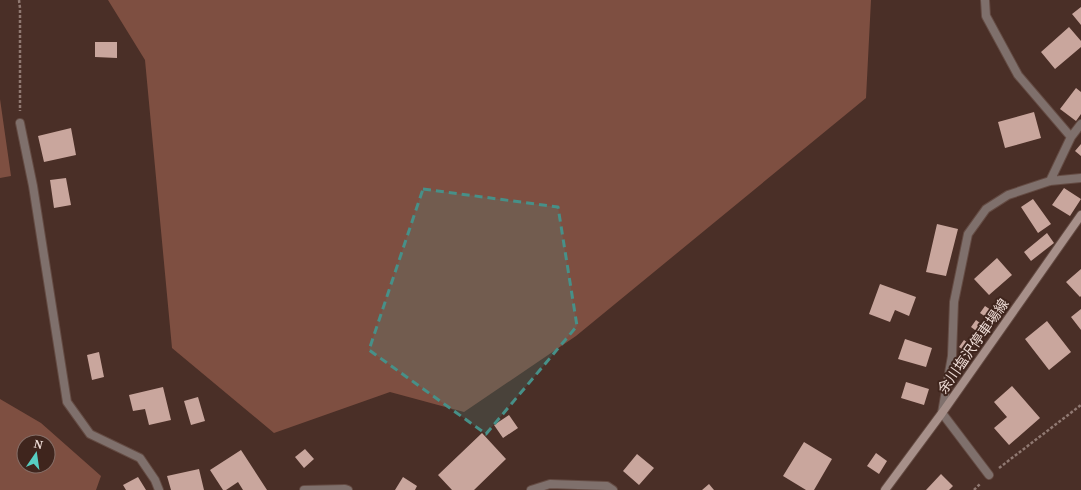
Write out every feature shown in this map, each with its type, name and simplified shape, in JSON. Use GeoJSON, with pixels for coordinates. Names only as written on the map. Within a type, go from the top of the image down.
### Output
{"type":"FeatureCollection","features":[{"type":"Feature","properties":{"kind":"main road","name":"余川塩沢停車場線"},"geometry":{"type":"LineString","coordinates":[[885,490],[942,413],[1081,215]]}},
{"type":"Feature","properties":{"kind":"street"},"geometry":{"type":"LineString","coordinates":[[985,0],[986,16],[1018,75],[1071,137]]}},
{"type":"Feature","properties":{"kind":"street"},"geometry":{"type":"LineString","coordinates":[[20,123],[33,186],[67,402],[90,434],[140,458],[155,480],[158,490]]}},
{"type":"Feature","properties":{"kind":"street"},"geometry":{"type":"LineString","coordinates":[[1050,181],[1071,137],[1081,124]]}},
{"type":"Feature","properties":{"kind":"street"},"geometry":{"type":"LineString","coordinates":[[989,475],[942,413],[952,356],[954,302],[968,234],[986,209],[1008,195],[1050,181],[1081,178]]}},
{"type":"Feature","properties":{"kind":"street"},"geometry":{"type":"LineString","coordinates":[[531,490],[550,484],[607,486],[613,490]]}},
{"type":"Feature","properties":{"kind":"street"},"geometry":{"type":"LineString","coordinates":[[304,490],[348,490]]}},
{"type":"Feature","properties":{"kind":"path"},"geometry":{"type":"LineString","coordinates":[[19,0],[21,44],[20,123]]}},
{"type":"Feature","properties":{"kind":"path"},"geometry":{"type":"LineString","coordinates":[[974,490],[989,475],[1081,405]]}},
{"type":"Feature","properties":{"kind":"highlighted area"},"geometry":{"type":"Polygon","coordinates":[[[423,189],[558,207],[577,326],[486,434],[369,350],[423,189]]]}},
{"type":"Feature","properties":{"kind":"shaded area"},"geometry":{"type":"Polygon","coordinates":[[[108,0],[871,0],[866,98],[576,336],[464,412],[390,392],[274,433],[172,348],[145,60],[108,0]]]}},
{"type":"Feature","properties":{"kind":"shaded area"},"geometry":{"type":"Polygon","coordinates":[[[0,99],[11,176],[0,178],[0,99]]]}},
{"type":"Feature","properties":{"kind":"shaded area"},"geometry":{"type":"Polygon","coordinates":[[[0,399],[41,423],[53,434],[16,434],[16,474],[56,474],[56,436],[101,476],[96,490],[0,490],[0,399]]]}},
{"type":"Feature","properties":{"kind":"building"},"geometry":{"type":"Polygon","coordinates":[[[1081,7],[1081,25],[1072,14],[1081,7]]]}},
{"type":"Feature","properties":{"kind":"building"},"geometry":{"type":"Polygon","coordinates":[[[1069,27],[1081,41],[1081,47],[1055,69],[1041,52],[1069,27]]]}},
{"type":"Feature","properties":{"kind":"building"},"geometry":{"type":"Polygon","coordinates":[[[95,42],[117,42],[117,58],[95,57],[95,42]]]}},
{"type":"Feature","properties":{"kind":"building"},"geometry":{"type":"Polygon","coordinates":[[[1076,88],[1081,92],[1081,114],[1076,121],[1060,109],[1076,88]]]}},
{"type":"Feature","properties":{"kind":"building"},"geometry":{"type":"Polygon","coordinates":[[[1034,112],[1041,138],[1005,148],[998,122],[1034,112]]]}},
{"type":"Feature","properties":{"kind":"building"},"geometry":{"type":"Polygon","coordinates":[[[71,128],[76,155],[44,162],[38,136],[71,128]]]}},
{"type":"Feature","properties":{"kind":"building"},"geometry":{"type":"Polygon","coordinates":[[[1081,144],[1081,156],[1075,151],[1081,144]]]}},
{"type":"Feature","properties":{"kind":"building"},"geometry":{"type":"Polygon","coordinates":[[[66,178],[71,205],[54,208],[50,180],[66,178]]]}},
{"type":"Feature","properties":{"kind":"building"},"geometry":{"type":"Polygon","coordinates":[[[1064,188],[1081,199],[1070,216],[1052,205],[1064,188]]]}},
{"type":"Feature","properties":{"kind":"building"},"geometry":{"type":"Polygon","coordinates":[[[1033,199],[1051,224],[1038,233],[1021,207],[1033,199]]]}},
{"type":"Feature","properties":{"kind":"building"},"geometry":{"type":"Polygon","coordinates":[[[937,224],[958,229],[946,276],[926,272],[937,224]]]}},
{"type":"Feature","properties":{"kind":"building"},"geometry":{"type":"Polygon","coordinates":[[[1047,233],[1054,243],[1031,261],[1024,252],[1047,233]]]}},
{"type":"Feature","properties":{"kind":"building"},"geometry":{"type":"Polygon","coordinates":[[[997,258],[1012,275],[989,295],[974,279],[997,258]]]}},
{"type":"Feature","properties":{"kind":"building"},"geometry":{"type":"Polygon","coordinates":[[[1081,269],[1081,296],[1080,297],[1066,282],[1081,269]]]}},
{"type":"Feature","properties":{"kind":"building"},"geometry":{"type":"Polygon","coordinates":[[[880,284],[916,297],[909,316],[895,310],[890,322],[869,314],[880,284]]]}},
{"type":"Feature","properties":{"kind":"building"},"geometry":{"type":"Polygon","coordinates":[[[985,306],[994,312],[989,319],[980,313],[985,306]]]}},
{"type":"Feature","properties":{"kind":"building"},"geometry":{"type":"Polygon","coordinates":[[[1081,309],[1081,330],[1071,317],[1081,309]]]}},
{"type":"Feature","properties":{"kind":"building"},"geometry":{"type":"Polygon","coordinates":[[[976,320],[984,326],[979,333],[971,327],[976,320]]]}},
{"type":"Feature","properties":{"kind":"building"},"geometry":{"type":"Polygon","coordinates":[[[1047,321],[1071,352],[1049,370],[1025,339],[1047,321]]]}},
{"type":"Feature","properties":{"kind":"building"},"geometry":{"type":"Polygon","coordinates":[[[905,339],[932,348],[926,367],[898,359],[905,339]]]}},
{"type":"Feature","properties":{"kind":"building"},"geometry":{"type":"Polygon","coordinates":[[[964,340],[972,346],[968,353],[959,347],[964,340]]]}},
{"type":"Feature","properties":{"kind":"building"},"geometry":{"type":"Polygon","coordinates":[[[99,352],[104,377],[92,380],[87,355],[99,352]]]}},
{"type":"Feature","properties":{"kind":"building"},"geometry":{"type":"Polygon","coordinates":[[[906,382],[929,389],[924,405],[901,398],[906,382]]]}},
{"type":"Feature","properties":{"kind":"building"},"geometry":{"type":"Polygon","coordinates":[[[1012,386],[1040,418],[1009,445],[994,428],[1007,417],[994,402],[1012,386]]]}},
{"type":"Feature","properties":{"kind":"building"},"geometry":{"type":"Polygon","coordinates":[[[163,387],[171,420],[149,425],[145,409],[133,411],[129,395],[163,387]]]}},
{"type":"Feature","properties":{"kind":"building"},"geometry":{"type":"Polygon","coordinates":[[[198,397],[205,421],[191,425],[184,401],[198,397]]]}},
{"type":"Feature","properties":{"kind":"building"},"geometry":{"type":"Polygon","coordinates":[[[509,415],[518,428],[503,438],[494,425],[509,415]]]}},
{"type":"Feature","properties":{"kind":"building"},"geometry":{"type":"Polygon","coordinates":[[[482,433],[506,459],[474,490],[452,490],[438,475],[482,433]]]}},
{"type":"Feature","properties":{"kind":"building"},"geometry":{"type":"Polygon","coordinates":[[[804,442],[832,459],[814,490],[806,490],[783,476],[804,442]]]}},
{"type":"Feature","properties":{"kind":"building"},"geometry":{"type":"Polygon","coordinates":[[[305,449],[314,459],[304,468],[295,457],[305,449]]]}},
{"type":"Feature","properties":{"kind":"building"},"geometry":{"type":"Polygon","coordinates":[[[241,450],[267,490],[243,490],[238,482],[226,490],[223,490],[210,470],[241,450]]]}},
{"type":"Feature","properties":{"kind":"building"},"geometry":{"type":"Polygon","coordinates":[[[876,453],[887,461],[879,474],[867,466],[876,453]]]}},
{"type":"Feature","properties":{"kind":"building"},"geometry":{"type":"Polygon","coordinates":[[[637,454],[654,468],[639,485],[623,471],[637,454]]]}},
{"type":"Feature","properties":{"kind":"building"},"geometry":{"type":"Polygon","coordinates":[[[199,469],[204,490],[171,490],[167,476],[199,469]]]}},
{"type":"Feature","properties":{"kind":"building"},"geometry":{"type":"Polygon","coordinates":[[[941,474],[953,486],[949,490],[926,490],[941,474]]]}},
{"type":"Feature","properties":{"kind":"building"},"geometry":{"type":"Polygon","coordinates":[[[138,477],[146,490],[126,490],[123,485],[138,477]]]}},
{"type":"Feature","properties":{"kind":"building"},"geometry":{"type":"Polygon","coordinates":[[[403,477],[417,486],[415,490],[395,490],[403,477]]]}},
{"type":"Feature","properties":{"kind":"building"},"geometry":{"type":"Polygon","coordinates":[[[709,484],[714,490],[702,490],[709,484]]]}}]}
